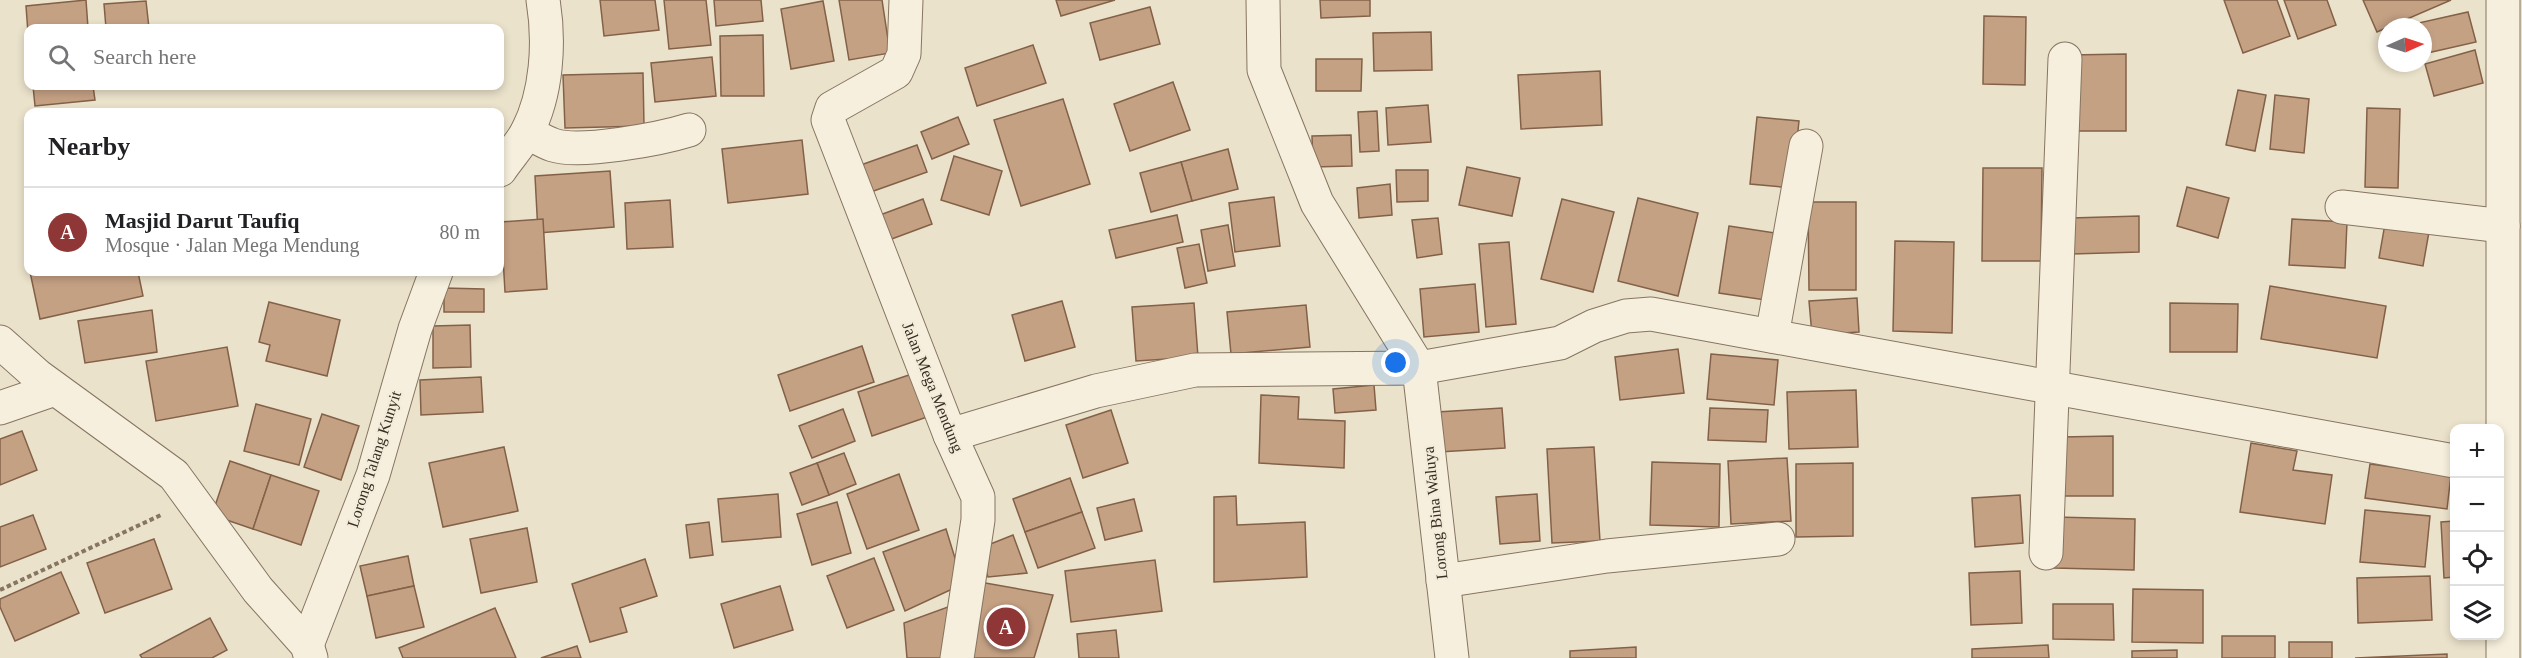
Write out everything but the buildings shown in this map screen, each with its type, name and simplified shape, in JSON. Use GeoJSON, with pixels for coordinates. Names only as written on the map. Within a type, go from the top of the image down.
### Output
{"type":"FeatureCollection","features":[{"type":"Feature","properties":{"kind":"street"},"geometry":{"type":"LineString","coordinates":[[504,164],[527,132],[542,92],[546,21],[543,0]]}},
{"type":"Feature","properties":{"kind":"street","name":"Jalan Mega Mendung"},"geometry":{"type":"LineString","coordinates":[[906,0],[904,54],[896,72],[832,108],[827,116],[950,435],[978,497],[979,508],[957,658]]}},
{"type":"Feature","properties":{"kind":"street"},"geometry":{"type":"LineString","coordinates":[[1263,0],[1264,70],[1317,203],[1419,368]]}},
{"type":"Feature","properties":{"kind":"street"},"geometry":{"type":"LineString","coordinates":[[2501,424],[2503,0]]}},
{"type":"Feature","properties":{"kind":"street"},"geometry":{"type":"LineString","coordinates":[[2046,553],[2065,59]]}},
{"type":"Feature","properties":{"kind":"street"},"geometry":{"type":"LineString","coordinates":[[527,132],[554,145],[576,147],[663,138],[688,129]]}},
{"type":"Feature","properties":{"kind":"street"},"geometry":{"type":"LineString","coordinates":[[1772,336],[1806,146]]}},
{"type":"Feature","properties":{"kind":"street"},"geometry":{"type":"LineString","coordinates":[[2342,207],[2503,226]]}},
{"type":"Feature","properties":{"kind":"street","name":"Lorong Talang Kunyit"},"geometry":{"type":"LineString","coordinates":[[309,652],[373,475],[415,329],[435,276]]}},
{"type":"Feature","properties":{"kind":"street"},"geometry":{"type":"LineString","coordinates":[[950,435],[1096,391],[1195,370],[1419,368],[1560,343],[1594,326],[1626,316],[1651,315],[2450,460]]}},
{"type":"Feature","properties":{"kind":"street"},"geometry":{"type":"LineString","coordinates":[[0,342],[55,389],[174,475],[258,590],[309,652]]}},
{"type":"Feature","properties":{"kind":"street","name":"Lorong Bina Waluya"},"geometry":{"type":"LineString","coordinates":[[1419,368],[1452,658]]}},
{"type":"Feature","properties":{"kind":"street"},"geometry":{"type":"LineString","coordinates":[[0,408],[55,389]]}},
{"type":"Feature","properties":{"kind":"street"},"geometry":{"type":"LineString","coordinates":[[2501,478],[2503,658]]}},
{"type":"Feature","properties":{"kind":"street"},"geometry":{"type":"LineString","coordinates":[[1443,580],[1607,556],[1778,539]]}},
{"type":"Feature","properties":{"kind":"path"},"geometry":{"type":"LineString","coordinates":[[0,590],[191,501]]}},
{"type":"Feature","properties":{"kind":"place","name":"Masjid Darut Taufiq"},"geometry":{"type":"Point","coordinates":[1006,627]}}]}
